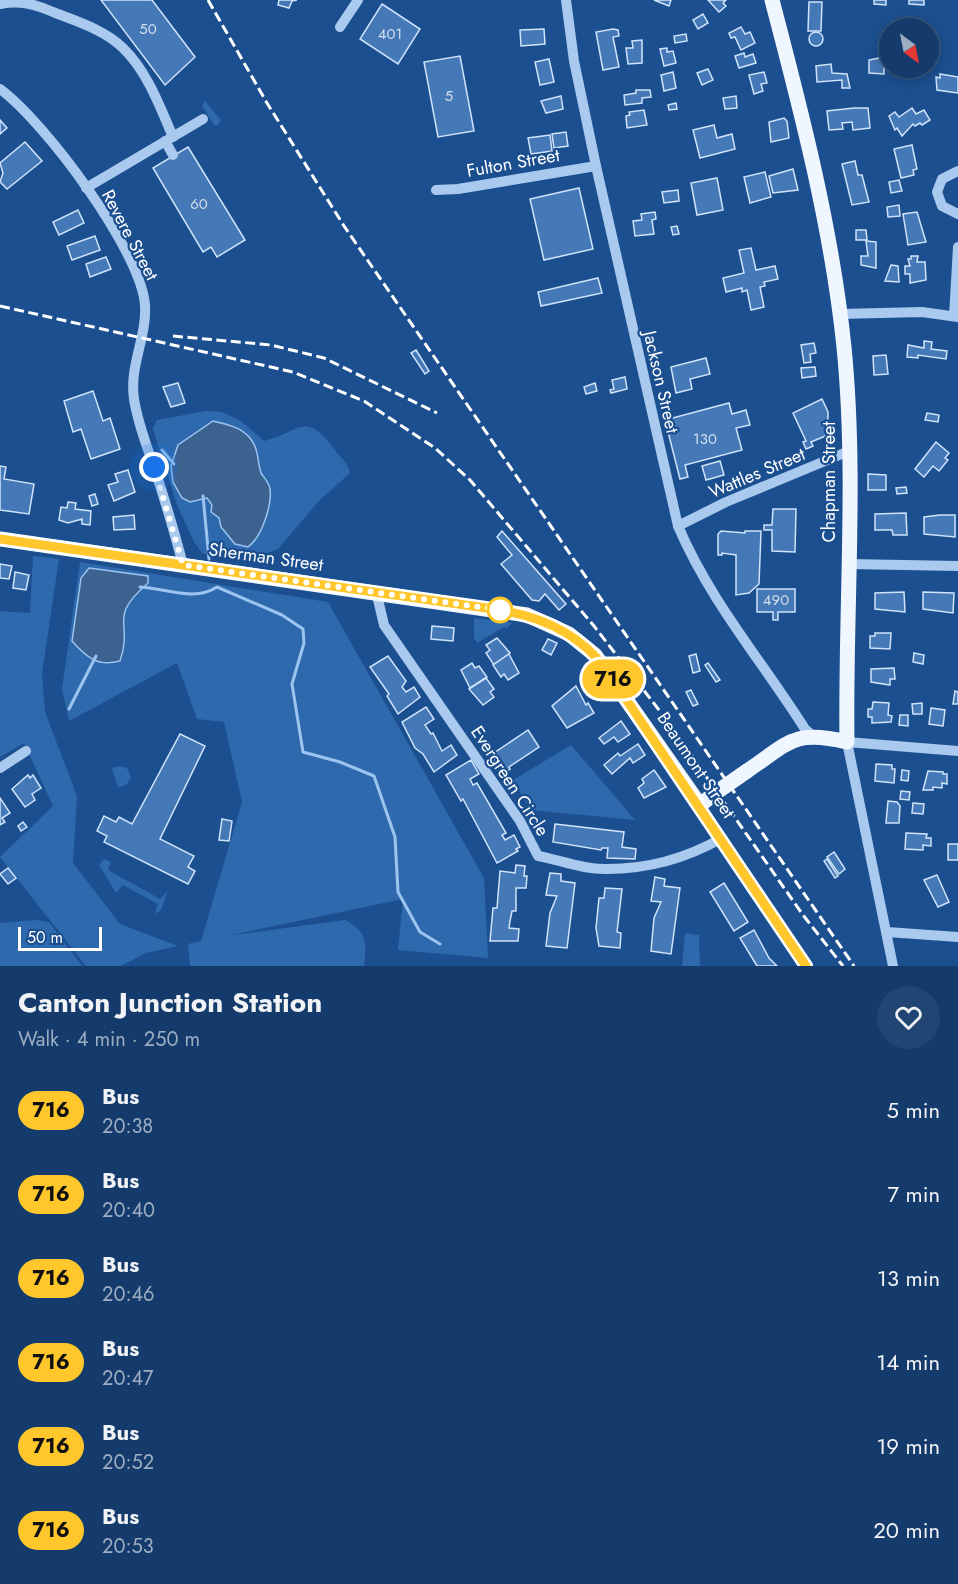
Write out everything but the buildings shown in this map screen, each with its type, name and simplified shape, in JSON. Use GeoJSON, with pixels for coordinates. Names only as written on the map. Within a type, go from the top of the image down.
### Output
{"type":"FeatureCollection","features":[{"type":"Feature","properties":{"kind":"main road","name":"Chapman Street"},"geometry":{"type":"LineString","coordinates":[[775,3],[813,167],[840,314],[849,452],[847,742]]}},
{"type":"Feature","properties":{"kind":"main road","name":"Sherman Street"},"geometry":{"type":"LineString","coordinates":[[0,539],[376,591],[527,615]]}},
{"type":"Feature","properties":{"kind":"main road","name":"Beaumont Street"},"geometry":{"type":"LineString","coordinates":[[527,615],[569,634],[595,655],[700,805]]}},
{"type":"Feature","properties":{"kind":"main road"},"geometry":{"type":"LineString","coordinates":[[700,805],[792,740],[813,736],[847,742]]}},
{"type":"Feature","properties":{"kind":"street"},"geometry":{"type":"LineString","coordinates":[[0,4],[12,0],[28,1],[85,25],[123,48],[156,98],[173,155]]}},
{"type":"Feature","properties":{"kind":"street"},"geometry":{"type":"LineString","coordinates":[[340,27],[358,0]]}},
{"type":"Feature","properties":{"kind":"street","name":"Jackson Street"},"geometry":{"type":"LineString","coordinates":[[566,0],[572,52],[596,166],[678,526],[701,575],[813,736]]}},
{"type":"Feature","properties":{"kind":"street","name":"Revere Street"},"geometry":{"type":"LineString","coordinates":[[0,89],[43,130],[86,188],[113,231],[143,291],[144,317],[134,366],[134,398],[183,565]]}},
{"type":"Feature","properties":{"kind":"street"},"geometry":{"type":"LineString","coordinates":[[86,188],[203,119]]}},
{"type":"Feature","properties":{"kind":"street","name":"Fulton Street"},"geometry":{"type":"LineString","coordinates":[[436,190],[458,189],[596,166]]}},
{"type":"Feature","properties":{"kind":"street"},"geometry":{"type":"LineString","coordinates":[[958,171],[942,179],[937,192],[942,206],[958,214]]}},
{"type":"Feature","properties":{"kind":"street"},"geometry":{"type":"LineString","coordinates":[[840,314],[922,312],[956,316],[958,247]]}},
{"type":"Feature","properties":{"kind":"street","name":"Wattles Street"},"geometry":{"type":"LineString","coordinates":[[678,526],[726,502],[849,452]]}},
{"type":"Feature","properties":{"kind":"street"},"geometry":{"type":"LineString","coordinates":[[849,564],[958,566]]}},
{"type":"Feature","properties":{"kind":"street","name":"Evergreen Circle"},"geometry":{"type":"LineString","coordinates":[[376,591],[384,625],[520,821],[538,856],[604,870],[648,866],[691,854],[722,838]]}},
{"type":"Feature","properties":{"kind":"street"},"geometry":{"type":"LineString","coordinates":[[847,742],[958,751]]}},
{"type":"Feature","properties":{"kind":"street","name":"Chapman Street"},"geometry":{"type":"LineString","coordinates":[[847,742],[893,966]]}},
{"type":"Feature","properties":{"kind":"street"},"geometry":{"type":"LineString","coordinates":[[0,768],[26,751]]}},
{"type":"Feature","properties":{"kind":"street","name":"Beaumont Street"},"geometry":{"type":"LineString","coordinates":[[700,805],[806,966]]}},
{"type":"Feature","properties":{"kind":"street"},"geometry":{"type":"LineString","coordinates":[[887,932],[958,937]]}},
{"type":"Feature","properties":{"kind":"shaded area"},"geometry":{"type":"Polygon","coordinates":[[[205,101],[221,120],[218,125],[214,125],[202,106],[205,101]]]}},
{"type":"Feature","properties":{"kind":"shaded area"},"geometry":{"type":"Polygon","coordinates":[[[206,411],[222,412],[241,421],[264,441],[302,427],[317,430],[346,463],[350,473],[318,502],[278,549],[257,557],[220,558],[202,553],[194,542],[177,505],[153,429],[157,420],[206,411]]]}},
{"type":"Feature","properties":{"kind":"shaded area"},"geometry":{"type":"Polygon","coordinates":[[[213,421],[238,429],[250,438],[256,451],[261,473],[268,482],[270,496],[265,520],[258,536],[248,547],[235,544],[221,527],[219,518],[211,512],[212,505],[207,498],[190,502],[182,498],[173,482],[171,466],[178,445],[213,421]]]}},
{"type":"Feature","properties":{"kind":"shaded area"},"geometry":{"type":"Polygon","coordinates":[[[33,556],[59,559],[42,673],[45,712],[77,796],[73,863],[120,924],[178,946],[146,953],[121,966],[86,966],[0,857],[53,806],[24,743],[0,757],[0,611],[30,613],[33,556]]]}},
{"type":"Feature","properties":{"kind":"shaded area"},"geometry":{"type":"Polygon","coordinates":[[[80,562],[328,602],[484,878],[488,958],[398,950],[403,899],[227,936],[345,920],[358,929],[364,939],[364,966],[190,966],[188,944],[201,941],[242,802],[224,722],[197,719],[177,663],[69,721],[62,689],[80,562]]]}},
{"type":"Feature","properties":{"kind":"shaded area"},"geometry":{"type":"Polygon","coordinates":[[[89,568],[148,576],[148,583],[135,595],[124,613],[124,647],[120,661],[105,663],[93,660],[72,641],[81,578],[89,568]]]}},
{"type":"Feature","properties":{"kind":"shaded area"},"geometry":{"type":"Polygon","coordinates":[[[474,618],[512,623],[506,629],[504,627],[477,643],[474,638],[474,618]]]}},
{"type":"Feature","properties":{"kind":"shaded area"},"geometry":{"type":"Polygon","coordinates":[[[571,745],[635,820],[530,810],[513,780],[571,745]]]}},
{"type":"Feature","properties":{"kind":"shaded area"},"geometry":{"type":"Polygon","coordinates":[[[119,766],[127,768],[131,778],[127,784],[118,788],[112,768],[119,766]]]}},
{"type":"Feature","properties":{"kind":"shaded area"},"geometry":{"type":"Polygon","coordinates":[[[104,859],[111,862],[108,870],[160,899],[168,891],[161,910],[155,914],[158,904],[123,885],[116,893],[99,865],[104,859]]]}},
{"type":"Feature","properties":{"kind":"shaded area"},"geometry":{"type":"Polygon","coordinates":[[[36,920],[49,922],[82,966],[0,966],[0,923],[36,920]]]}},
{"type":"Feature","properties":{"kind":"shaded area"},"geometry":{"type":"Polygon","coordinates":[[[685,933],[699,935],[700,966],[682,966],[685,933]]]}},
{"type":"Feature","properties":{"kind":"waterway"},"geometry":{"type":"LineString","coordinates":[[162,450],[174,464]]}},
{"type":"Feature","properties":{"kind":"waterway"},"geometry":{"type":"LineString","coordinates":[[203,496],[209,559]]}},
{"type":"Feature","properties":{"kind":"waterway"},"geometry":{"type":"LineString","coordinates":[[140,587],[189,594],[217,587],[282,615],[303,629],[304,643],[292,684],[303,752],[340,762],[374,776],[395,837],[398,892],[420,932],[440,944]]}},
{"type":"Feature","properties":{"kind":"waterway"},"geometry":{"type":"LineString","coordinates":[[69,709],[96,656]]}},
{"type":"Feature","properties":{"kind":"railway"},"geometry":{"type":"LineString","coordinates":[[208,0],[267,103],[344,226],[854,966]]}},
{"type":"Feature","properties":{"kind":"railway"},"geometry":{"type":"LineString","coordinates":[[0,306],[293,372],[364,401],[435,448],[470,480],[594,626],[666,719],[803,915],[843,966]]}},
{"type":"Feature","properties":{"kind":"railway"},"geometry":{"type":"LineString","coordinates":[[173,336],[271,345],[324,358],[437,413]]}},
{"type":"Feature","properties":{"kind":"bus line","name":"716"},"geometry":{"type":"LineString","coordinates":[[0,539],[500,610],[540,619],[569,634],[595,655],[605,668],[709,818],[806,966]]}},
{"type":"Feature","properties":{"kind":"route"},"geometry":{"type":"LineString","coordinates":[[154,467],[183,565],[500,610]]}}]}
